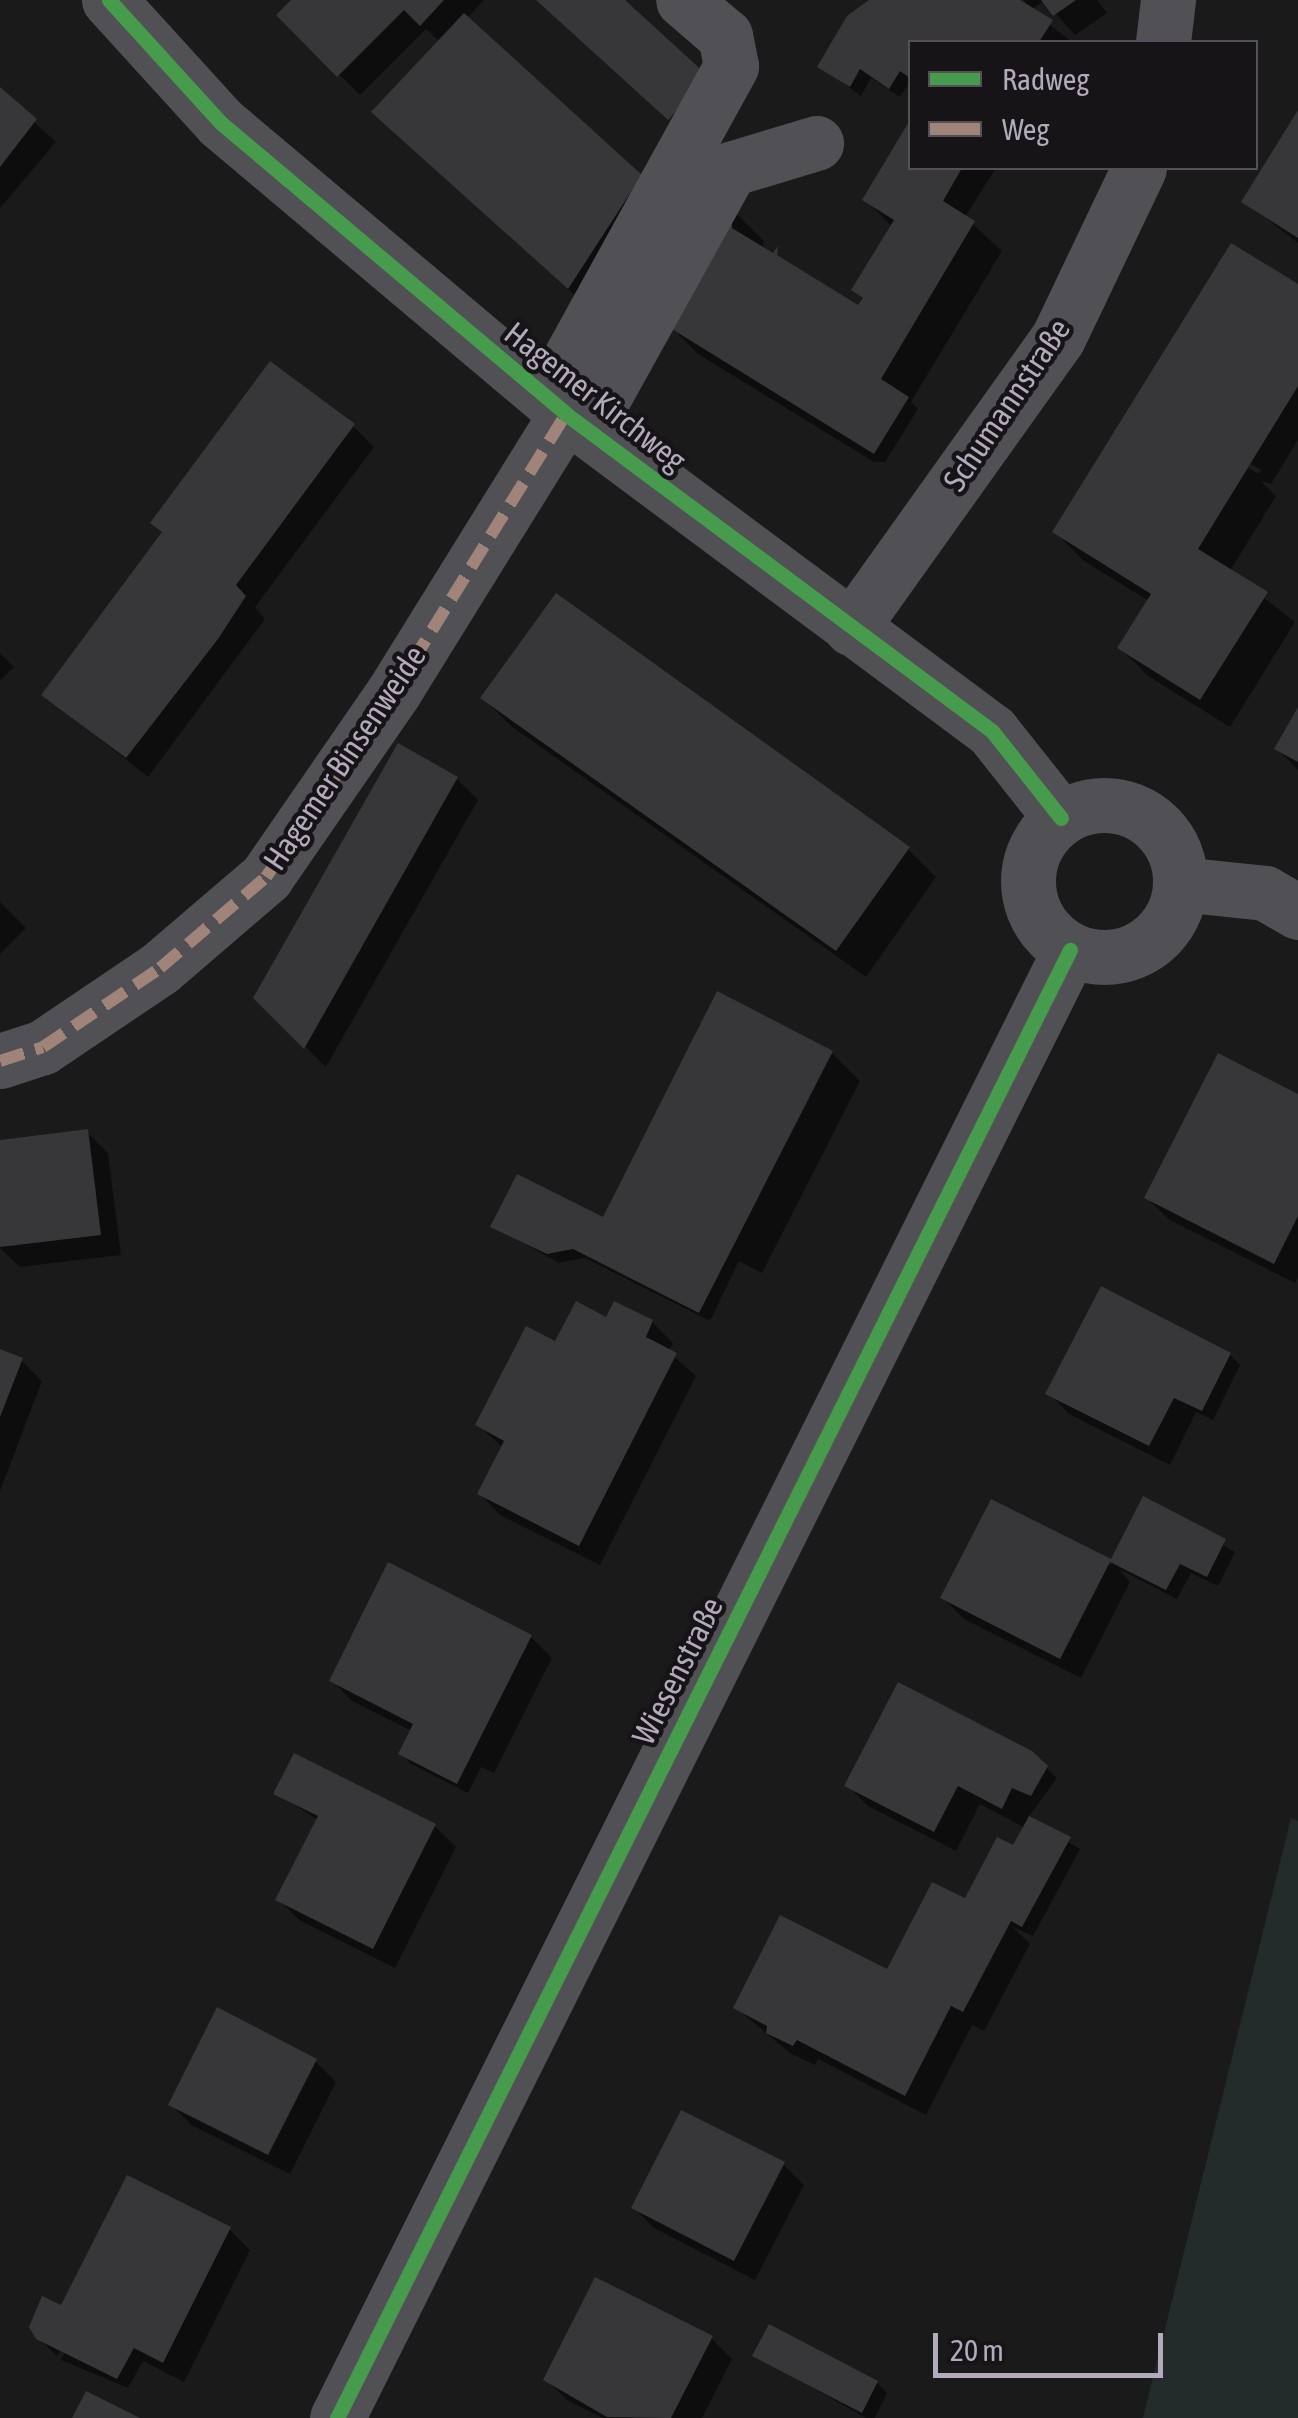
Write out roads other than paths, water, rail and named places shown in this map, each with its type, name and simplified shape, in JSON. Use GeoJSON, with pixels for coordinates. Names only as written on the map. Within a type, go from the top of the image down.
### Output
{"type":"FeatureCollection","features":[{"type":"Feature","properties":{"kind":"street","name":"Hagemer Kirchweg"},"geometry":{"type":"LineString","coordinates":[[109,0],[221,123],[567,414],[992,730],[1061,818]]}},
{"type":"Feature","properties":{"kind":"street"},"geometry":{"type":"LineString","coordinates":[[567,414],[731,66],[724,36],[683,0]]}},
{"type":"Feature","properties":{"kind":"street"},"geometry":{"type":"LineString","coordinates":[[1164,40],[1168,0]]}},
{"type":"Feature","properties":{"kind":"street"},"geometry":{"type":"LineString","coordinates":[[567,414],[730,169],[816,143]]}},
{"type":"Feature","properties":{"kind":"street","name":"Schumannstraße"},"geometry":{"type":"LineString","coordinates":[[850,628],[1058,338],[1138,170]]}},
{"type":"Feature","properties":{"kind":"street","name":"Hagemer Binsenweide"},"geometry":{"type":"LineString","coordinates":[[0,1061],[43,1047],[160,968],[266,877],[393,693],[567,414]]}},
{"type":"Feature","properties":{"kind":"street"},"geometry":{"type":"LineString","coordinates":[[1114,806],[1149,820],[1172,848],[1180,884],[1169,921],[1143,946],[1107,958],[1070,950],[1041,924],[1028,886],[1035,848],[1061,818],[1114,806]]}},
{"type":"Feature","properties":{"kind":"street"},"geometry":{"type":"LineString","coordinates":[[1180,884],[1265,893],[1298,912]]}},
{"type":"Feature","properties":{"kind":"street","name":"Wiesenstraße"},"geometry":{"type":"LineString","coordinates":[[337,2418],[1070,950]]}}]}
